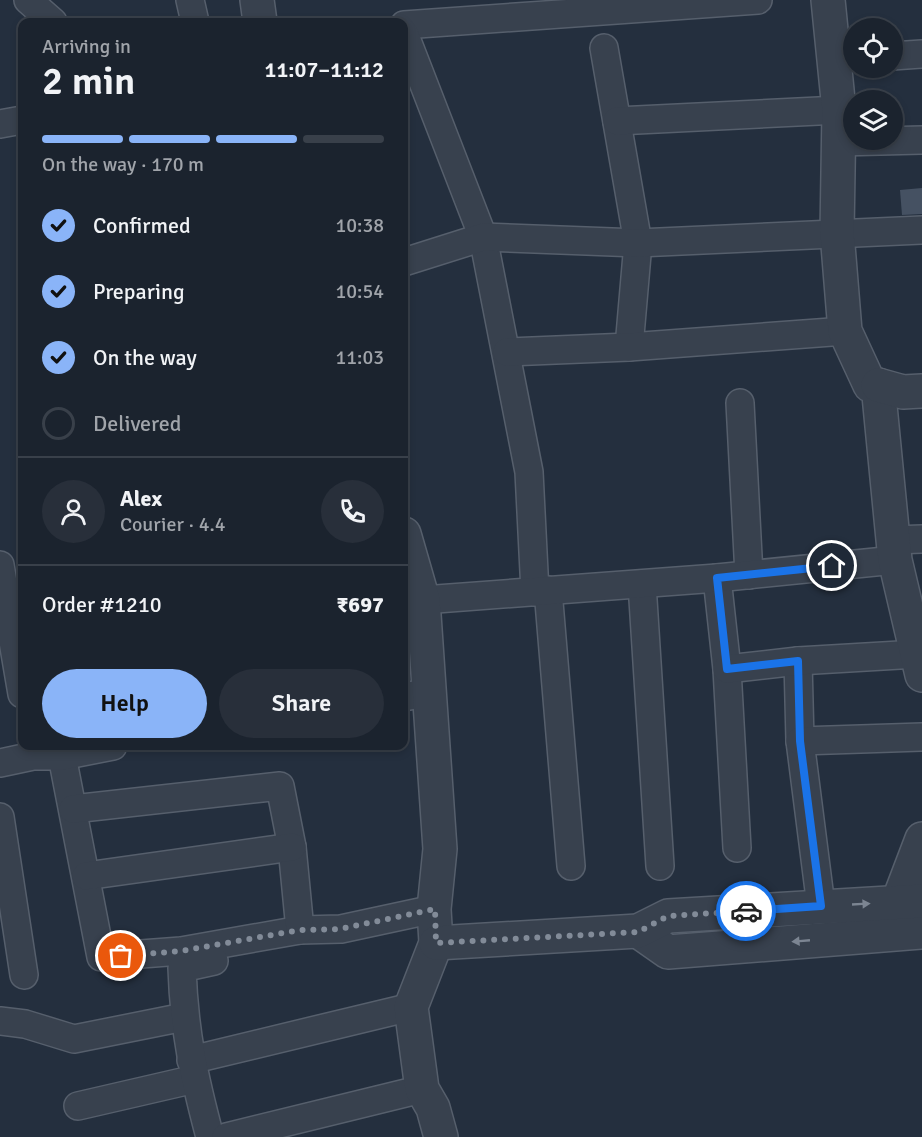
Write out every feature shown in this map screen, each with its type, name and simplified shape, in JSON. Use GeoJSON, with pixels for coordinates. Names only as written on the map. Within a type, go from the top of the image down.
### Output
{"type":"FeatureCollection","features":[{"type":"Feature","properties":{"kind":"street"},"geometry":{"type":"LineString","coordinates":[[28,0],[48,18]]}},
{"type":"Feature","properties":{"kind":"street"},"geometry":{"type":"LineString","coordinates":[[190,0],[194,18]]}},
{"type":"Feature","properties":{"kind":"street"},"geometry":{"type":"LineString","coordinates":[[256,0],[259,18]]}},
{"type":"Feature","properties":{"kind":"street"},"geometry":{"type":"LineString","coordinates":[[408,24],[526,9],[758,0]]}},
{"type":"Feature","properties":{"kind":"street"},"geometry":{"type":"LineString","coordinates":[[828,0],[843,54]]}},
{"type":"Feature","properties":{"kind":"street"},"geometry":{"type":"LineString","coordinates":[[408,43],[483,237],[507,352],[529,472],[571,866]]}},
{"type":"Feature","properties":{"kind":"street"},"geometry":{"type":"LineString","coordinates":[[604,48],[638,243],[629,347]]}},
{"type":"Feature","properties":{"kind":"street"},"geometry":{"type":"LineString","coordinates":[[903,55],[922,54]]}},
{"type":"Feature","properties":{"kind":"street"},"geometry":{"type":"LineString","coordinates":[[843,68],[839,110],[837,233],[845,331],[870,385],[903,392],[922,391]]}},
{"type":"Feature","properties":{"kind":"street"},"geometry":{"type":"LineString","coordinates":[[617,121],[839,110]]}},
{"type":"Feature","properties":{"kind":"street"},"geometry":{"type":"LineString","coordinates":[[0,124],[18,121]]}},
{"type":"Feature","properties":{"kind":"street"},"geometry":{"type":"LineString","coordinates":[[839,142],[922,140]]}},
{"type":"Feature","properties":{"kind":"street"},"geometry":{"type":"LineString","coordinates":[[408,261],[483,237],[638,243],[922,230]]}},
{"type":"Feature","properties":{"kind":"street"},"geometry":{"type":"LineString","coordinates":[[507,352],[629,347],[845,331]]}},
{"type":"Feature","properties":{"kind":"street"},"geometry":{"type":"LineString","coordinates":[[727,669],[798,661],[920,664],[878,385]]}},
{"type":"Feature","properties":{"kind":"street"},"geometry":{"type":"LineString","coordinates":[[740,403],[749,575]]}},
{"type":"Feature","properties":{"kind":"street"},"geometry":{"type":"LineString","coordinates":[[413,602],[749,575],[903,546]]}},
{"type":"Feature","properties":{"kind":"street"},"geometry":{"type":"LineString","coordinates":[[408,564],[413,602],[417,695],[440,849],[435,909],[436,943],[411,1007],[422,1089],[433,1108],[441,1137]]}},
{"type":"Feature","properties":{"kind":"street"},"geometry":{"type":"LineString","coordinates":[[0,565],[18,671]]}},
{"type":"Feature","properties":{"kind":"street"},"geometry":{"type":"LineString","coordinates":[[717,578],[727,669],[737,848]]}},
{"type":"Feature","properties":{"kind":"street"},"geometry":{"type":"LineString","coordinates":[[642,584],[660,866]]}},
{"type":"Feature","properties":{"kind":"street"},"geometry":{"type":"LineString","coordinates":[[798,661],[800,741],[821,906]]}},
{"type":"Feature","properties":{"kind":"street"},"geometry":{"type":"LineString","coordinates":[[800,741],[922,737]]}},
{"type":"Feature","properties":{"kind":"street"},"geometry":{"type":"LineString","coordinates":[[0,763],[32,751],[62,756],[93,750]]}},
{"type":"Feature","properties":{"kind":"street"},"geometry":{"type":"LineString","coordinates":[[62,756],[101,957],[182,960],[288,946],[340,929],[435,909]]}},
{"type":"Feature","properties":{"kind":"street"},"geometry":{"type":"LineString","coordinates":[[73,809],[280,786],[292,847],[300,930]]}},
{"type":"Feature","properties":{"kind":"street"},"geometry":{"type":"LineString","coordinates":[[0,817],[24,975]]}},
{"type":"Feature","properties":{"kind":"street"},"geometry":{"type":"LineString","coordinates":[[436,943],[638,932],[668,916],[910,901],[922,838]]}},
{"type":"Feature","properties":{"kind":"street"},"geometry":{"type":"LineString","coordinates":[[86,876],[292,847]]}},
{"type":"Feature","properties":{"kind":"street"},"geometry":{"type":"LineString","coordinates":[[182,960],[300,930],[340,929]]}},
{"type":"Feature","properties":{"kind":"street"},"geometry":{"type":"LineString","coordinates":[[638,932],[668,952],[922,932]]}},
{"type":"Feature","properties":{"kind":"street"},"geometry":{"type":"LineString","coordinates":[[182,960],[184,1017],[193,1070],[210,1137]]}},
{"type":"Feature","properties":{"kind":"street"},"geometry":{"type":"LineString","coordinates":[[78,1106],[411,1007]]}},
{"type":"Feature","properties":{"kind":"street"},"geometry":{"type":"LineString","coordinates":[[0,1021],[25,1024],[74,1039],[184,1017]]}},
{"type":"Feature","properties":{"kind":"street"},"geometry":{"type":"LineString","coordinates":[[226,1137],[422,1089]]}},
{"type":"Feature","properties":{"kind":"building"},"geometry":{"type":"Polygon","coordinates":[[[922,188],[922,214],[902,215],[900,190],[922,188]]]}},
{"type":"Feature","properties":{"kind":"way so far"},"geometry":{"type":"LineString","coordinates":[[121,956],[181,951],[300,930],[340,929],[435,909],[436,943],[638,932],[668,916],[746,911]]}},
{"type":"Feature","properties":{"kind":"route"},"geometry":{"type":"LineString","coordinates":[[746,911],[821,906],[800,741],[798,661],[727,669],[717,578],[832,566]]}}]}
